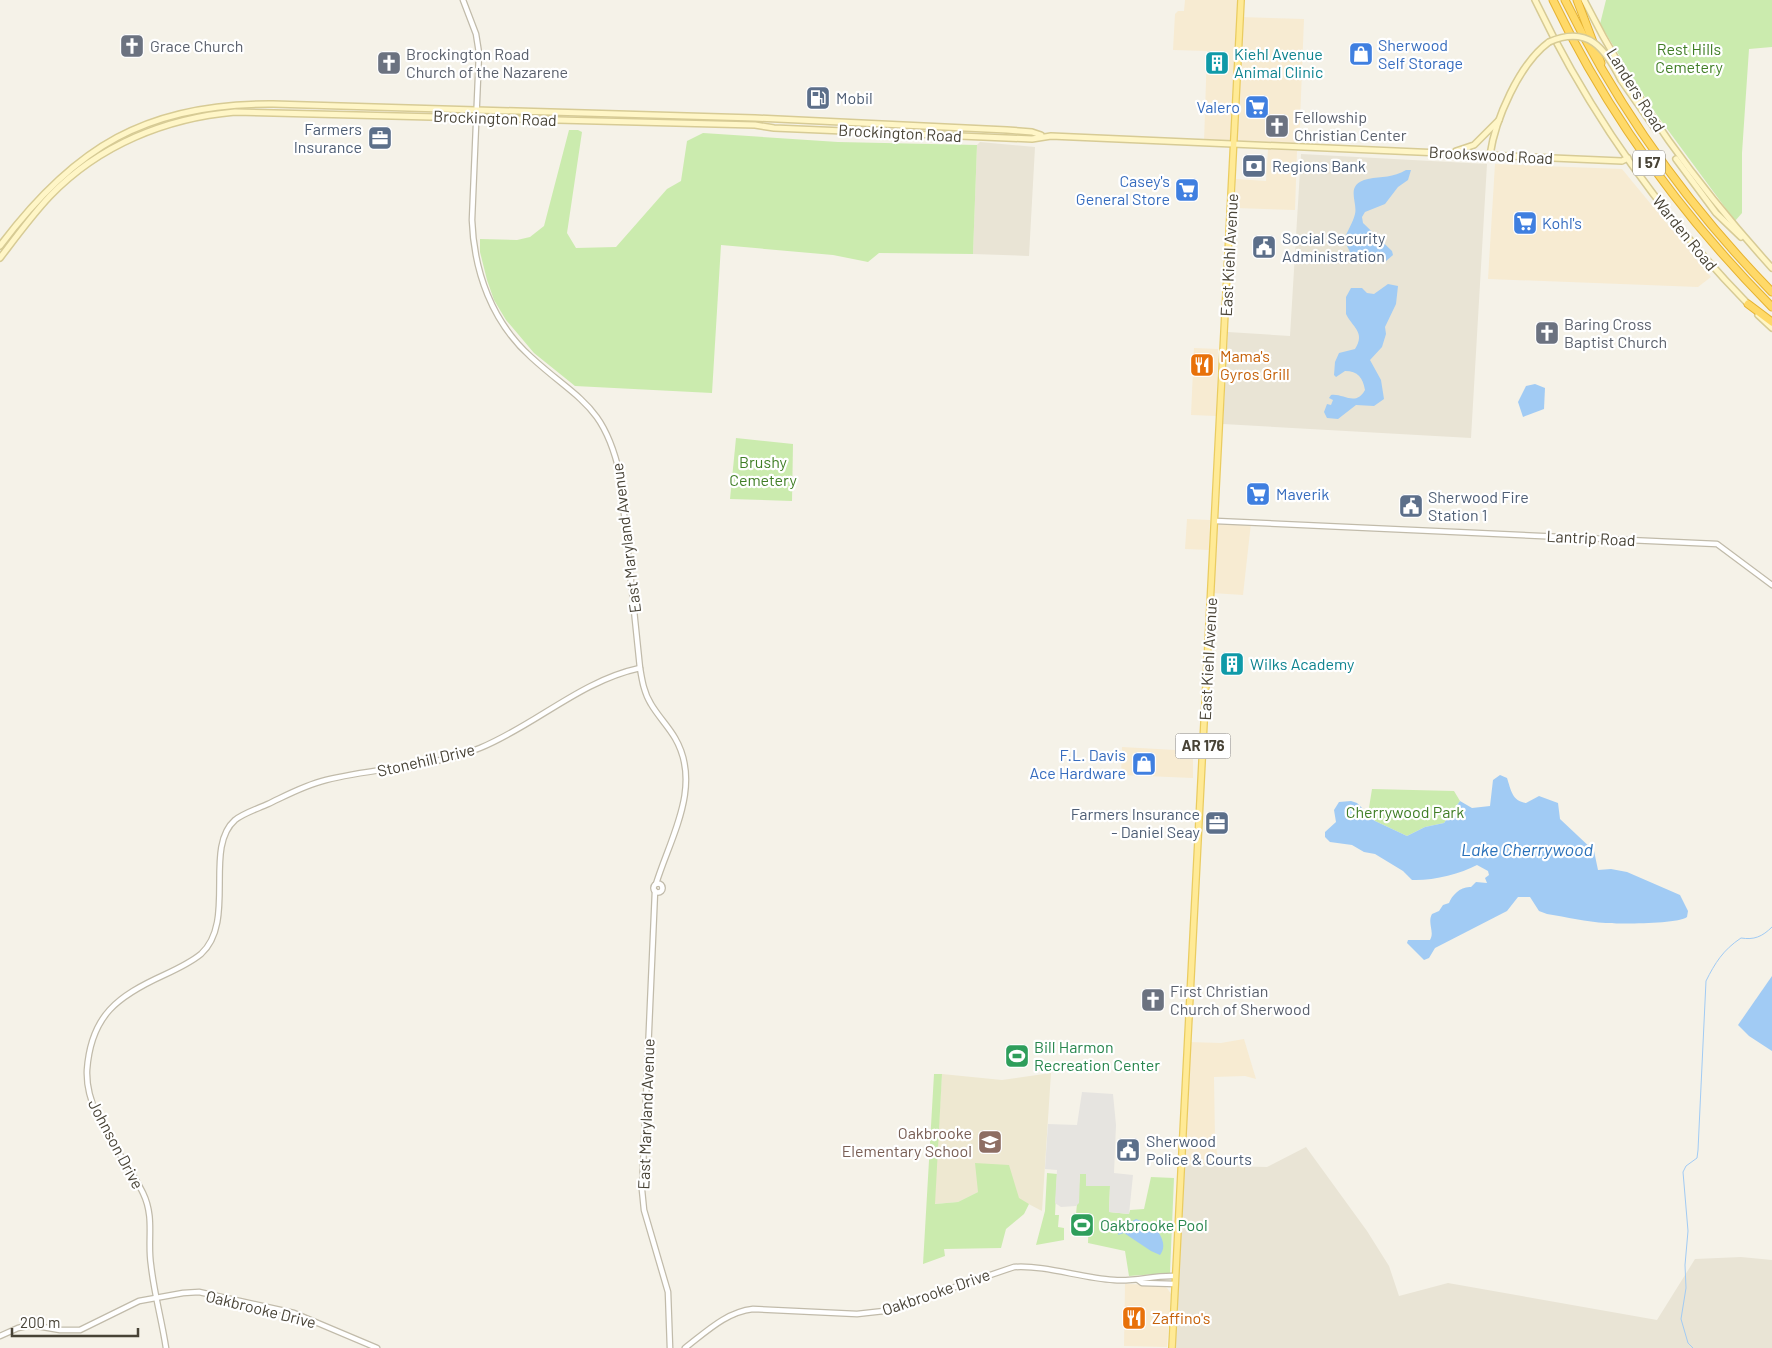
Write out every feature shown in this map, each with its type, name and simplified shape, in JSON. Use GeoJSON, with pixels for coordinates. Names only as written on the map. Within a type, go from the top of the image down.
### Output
{"type":"FeatureCollection","features":[{"type":"Feature","properties":{"kind":"highway","name":"I 57"},"geometry":{"type":"LineString","coordinates":[[1553,0],[1600,88],[1656,172],[1728,261],[1772,307]]}},
{"type":"Feature","properties":{"kind":"highway","name":"I 57"},"geometry":{"type":"LineString","coordinates":[[1565,0],[1602,70],[1638,128],[1678,184],[1728,245],[1772,292]]}},
{"type":"Feature","properties":{"kind":"highway"},"geometry":{"type":"LineString","coordinates":[[1577,0],[1600,56],[1602,70]]}},
{"type":"Feature","properties":{"kind":"highway"},"geometry":{"type":"LineString","coordinates":[[1748,304],[1772,322]]}},
{"type":"Feature","properties":{"kind":"main road","name":"East Kiehl Avenue"},"geometry":{"type":"LineString","coordinates":[[1172,1348],[1216,521],[1241,0]]}},
{"type":"Feature","properties":{"kind":"main road","name":"Warden Road"},"geometry":{"type":"LineString","coordinates":[[1535,0],[1577,81],[1628,158],[1681,231],[1718,274],[1772,328]]}},
{"type":"Feature","properties":{"kind":"main road","name":"Landers Road"},"geometry":{"type":"LineString","coordinates":[[1584,0],[1616,60],[1655,124],[1694,177],[1749,244],[1772,268]]}},
{"type":"Feature","properties":{"kind":"main road"},"geometry":{"type":"LineString","coordinates":[[1490,155],[1500,119],[1530,59],[1548,42],[1567,36],[1590,39],[1602,48],[1610,58],[1622,80],[1694,185],[1733,232],[1749,244]]}},
{"type":"Feature","properties":{"kind":"main road","name":"Brockington Road"},"geometry":{"type":"LineString","coordinates":[[0,246],[40,196],[80,160],[131,131],[174,115],[211,107],[250,104],[755,118],[1015,130],[1032,132],[1042,136]]}},
{"type":"Feature","properties":{"kind":"main road","name":"Brockington Road"},"geometry":{"type":"LineString","coordinates":[[0,258],[37,210],[81,168],[119,144],[147,131],[179,121],[241,112],[755,125],[774,128],[1234,144]]}},
{"type":"Feature","properties":{"kind":"main road"},"geometry":{"type":"LineString","coordinates":[[1444,153],[1463,150],[1474,145],[1500,119]]}},
{"type":"Feature","properties":{"kind":"main road","name":"Brookswood Road"},"geometry":{"type":"LineString","coordinates":[[1234,144],[1622,162],[1628,158]]}},
{"type":"Feature","properties":{"kind":"street","name":"East Maryland Avenue"},"geometry":{"type":"LineString","coordinates":[[463,0],[478,45],[472,220],[474,245],[480,275],[496,312],[513,338],[530,357],[585,401],[598,416],[614,449],[621,484],[640,668],[645,693],[651,705],[676,739],[686,772],[685,801],[660,873],[658,884],[653,888],[657,892],[642,1190],[644,1210],[668,1292],[670,1348]]}},
{"type":"Feature","properties":{"kind":"street","name":"Lantrip Road"},"geometry":{"type":"LineString","coordinates":[[1216,521],[1716,544],[1772,586]]}},
{"type":"Feature","properties":{"kind":"street","name":"Stonehill Drive"},"geometry":{"type":"LineString","coordinates":[[260,808],[309,785],[328,779],[401,768],[480,748],[508,735],[602,679],[640,668]]}},
{"type":"Feature","properties":{"kind":"street","name":"Johnson Drive"},"geometry":{"type":"LineString","coordinates":[[166,1348],[150,1263],[150,1208],[94,1107],[87,1076],[90,1051],[95,1030],[118,1000],[137,988],[188,964],[212,941],[218,914],[223,841],[227,830],[235,820],[260,808]]}},
{"type":"Feature","properties":{"kind":"street","name":"East Maryland Avenue"},"geometry":{"type":"LineString","coordinates":[[657,892],[662,889],[658,884]]}},
{"type":"Feature","properties":{"kind":"street","name":"Oakbrooke Drive"},"geometry":{"type":"LineString","coordinates":[[685,1348],[729,1316],[740,1311],[753,1309],[857,1314],[884,1311],[1014,1268],[1033,1267],[1092,1279],[1138,1280],[1142,1283],[1175,1284]]}},
{"type":"Feature","properties":{"kind":"street","name":"Oakbrooke Drive"},"geometry":{"type":"LineString","coordinates":[[1138,1280],[1142,1277],[1175,1276]]}},
{"type":"Feature","properties":{"kind":"street","name":"Oakbrooke Drive"},"geometry":{"type":"LineString","coordinates":[[0,1336],[18,1328],[31,1325],[47,1326],[60,1330],[80,1330],[128,1305],[183,1293],[214,1295],[294,1313],[377,1348]]}},
{"type":"Feature","properties":{"kind":"shaded area"},"geometry":{"type":"Polygon","coordinates":[[[1185,0],[1241,0],[1240,17],[1304,19],[1299,147],[1204,142],[1207,51],[1173,50],[1175,14],[1178,11],[1184,11],[1185,0]]]}},
{"type":"Feature","properties":{"kind":"shaded area"},"geometry":{"type":"Polygon","coordinates":[[[980,142],[1035,147],[1029,256],[973,254],[977,145],[980,142]]]}},
{"type":"Feature","properties":{"kind":"shaded area"},"geometry":{"type":"Polygon","coordinates":[[[1268,149],[1297,151],[1295,210],[1235,208],[1236,179],[1266,181],[1268,149]]]}},
{"type":"Feature","properties":{"kind":"shaded area"},"geometry":{"type":"Polygon","coordinates":[[[1301,154],[1487,164],[1471,438],[1223,424],[1228,332],[1290,336],[1301,154]]]}},
{"type":"Feature","properties":{"kind":"shaded area"},"geometry":{"type":"Polygon","coordinates":[[[1495,164],[1622,169],[1711,277],[1698,287],[1488,279],[1495,164]]]}},
{"type":"Feature","properties":{"kind":"shaded area"},"geometry":{"type":"Polygon","coordinates":[[[1194,348],[1218,349],[1216,416],[1191,415],[1194,348]]]}},
{"type":"Feature","properties":{"kind":"shaded area"},"geometry":{"type":"Polygon","coordinates":[[[1187,519],[1210,520],[1209,550],[1185,549],[1187,519]]]}},
{"type":"Feature","properties":{"kind":"shaded area"},"geometry":{"type":"Polygon","coordinates":[[[1216,521],[1251,523],[1243,595],[1212,593],[1216,521]]]}},
{"type":"Feature","properties":{"kind":"shaded area"},"geometry":{"type":"Polygon","coordinates":[[[1122,747],[1193,751],[1193,778],[1121,775],[1122,747]]]}},
{"type":"Feature","properties":{"kind":"shaded area"},"geometry":{"type":"Polygon","coordinates":[[[1244,1039],[1256,1079],[1245,1076],[1214,1077],[1215,1140],[1219,1165],[1181,1165],[1188,1042],[1221,1043],[1244,1039]]]}},
{"type":"Feature","properties":{"kind":"shaded area"},"geometry":{"type":"Polygon","coordinates":[[[1051,1073],[1042,1211],[1019,1199],[978,1192],[958,1202],[934,1204],[942,1074],[1002,1080],[1051,1073]]]}},
{"type":"Feature","properties":{"kind":"shaded area"},"geometry":{"type":"Polygon","coordinates":[[[1082,1092],[1113,1094],[1116,1125],[1114,1173],[1133,1175],[1129,1214],[1109,1212],[1110,1186],[1086,1186],[1086,1174],[1080,1174],[1079,1203],[1076,1206],[1061,1207],[1055,1203],[1057,1170],[1045,1169],[1048,1124],[1077,1125],[1082,1092]]]}},
{"type":"Feature","properties":{"kind":"shaded area"},"geometry":{"type":"Polygon","coordinates":[[[1306,1147],[1367,1231],[1389,1266],[1399,1296],[1448,1283],[1657,1320],[1695,1259],[1741,1257],[1772,1260],[1772,1348],[1172,1348],[1181,1165],[1267,1167],[1306,1147]]]}},
{"type":"Feature","properties":{"kind":"shaded area"},"geometry":{"type":"Polygon","coordinates":[[[1125,1284],[1161,1285],[1167,1288],[1171,1294],[1167,1347],[1124,1346],[1125,1284]]]}},
{"type":"Feature","properties":{"kind":"green space","name":"Rest Hills Cemetery"},"geometry":{"type":"Polygon","coordinates":[[[1606,0],[1772,0],[1772,47],[1749,49],[1742,153],[1742,213],[1735,221],[1651,107],[1600,24],[1606,0]]]}},
{"type":"Feature","properties":{"kind":"green space"},"geometry":{"type":"Polygon","coordinates":[[[569,130],[582,132],[567,233],[576,248],[616,247],[667,189],[681,181],[687,141],[703,133],[838,142],[977,145],[973,254],[879,253],[868,262],[833,255],[721,245],[712,393],[575,386],[534,353],[506,320],[494,300],[480,252],[480,239],[517,240],[530,237],[544,226],[569,130]]]}},
{"type":"Feature","properties":{"kind":"green space","name":"Brushy Cemetery"},"geometry":{"type":"Polygon","coordinates":[[[736,438],[793,444],[792,501],[730,499],[736,438]]]}},
{"type":"Feature","properties":{"kind":"green space","name":"Cherrywood Park"},"geometry":{"type":"Polygon","coordinates":[[[1372,789],[1454,791],[1460,801],[1444,823],[1425,827],[1407,836],[1375,821],[1368,814],[1372,789]]]}},
{"type":"Feature","properties":{"kind":"green space"},"geometry":{"type":"Polygon","coordinates":[[[934,1074],[942,1074],[935,1204],[958,1202],[978,1192],[975,1163],[1009,1165],[1019,1198],[1029,1204],[1024,1214],[1006,1229],[1001,1248],[944,1249],[945,1256],[923,1264],[934,1074]]]}},
{"type":"Feature","properties":{"kind":"green space"},"geometry":{"type":"Polygon","coordinates":[[[1047,1173],[1057,1174],[1055,1215],[1059,1215],[1058,1227],[1064,1228],[1064,1240],[1036,1245],[1045,1211],[1047,1173]]]}},
{"type":"Feature","properties":{"kind":"green space"},"geometry":{"type":"Polygon","coordinates":[[[1080,1174],[1086,1174],[1110,1186],[1109,1212],[1129,1214],[1130,1210],[1144,1209],[1151,1177],[1174,1178],[1170,1273],[1129,1276],[1125,1251],[1088,1243],[1089,1216],[1076,1214],[1080,1174]]]}},
{"type":"Feature","properties":{"kind":"water"},"geometry":{"type":"Polygon","coordinates":[[[1406,170],[1411,170],[1408,180],[1398,187],[1385,204],[1365,212],[1362,217],[1363,223],[1392,251],[1393,255],[1386,261],[1364,253],[1352,256],[1344,240],[1355,214],[1354,189],[1356,185],[1361,181],[1392,176],[1406,170]]]}},
{"type":"Feature","properties":{"kind":"water"},"geometry":{"type":"Polygon","coordinates":[[[1388,284],[1398,286],[1396,304],[1385,327],[1386,334],[1382,347],[1370,360],[1381,380],[1384,399],[1374,406],[1356,405],[1338,419],[1327,418],[1324,412],[1327,404],[1331,405],[1333,400],[1329,398],[1331,395],[1353,399],[1358,398],[1365,390],[1359,376],[1353,372],[1345,371],[1336,377],[1334,375],[1335,362],[1339,353],[1355,349],[1359,338],[1357,330],[1346,314],[1346,297],[1351,288],[1362,288],[1367,293],[1374,294],[1388,284]]]}},
{"type":"Feature","properties":{"kind":"water"},"geometry":{"type":"Polygon","coordinates":[[[1535,384],[1545,388],[1544,409],[1523,417],[1518,402],[1526,386],[1535,384]]]}},
{"type":"Feature","properties":{"kind":"water","name":"Lake Cherrywood"},"geometry":{"type":"Polygon","coordinates":[[[1500,775],[1507,778],[1511,791],[1521,802],[1526,803],[1539,796],[1558,803],[1560,819],[1594,851],[1598,870],[1611,869],[1627,872],[1680,895],[1688,911],[1687,917],[1673,921],[1648,923],[1591,922],[1547,914],[1539,911],[1530,897],[1518,897],[1507,911],[1435,948],[1429,958],[1424,960],[1407,943],[1408,940],[1430,940],[1432,934],[1430,921],[1432,914],[1439,911],[1443,905],[1449,903],[1452,897],[1460,890],[1471,887],[1476,882],[1487,883],[1485,878],[1489,875],[1488,871],[1477,865],[1446,876],[1412,880],[1403,871],[1375,854],[1364,852],[1352,845],[1330,842],[1325,837],[1325,832],[1336,822],[1334,810],[1339,802],[1351,801],[1357,803],[1375,821],[1407,836],[1425,827],[1444,823],[1460,801],[1472,808],[1490,806],[1493,780],[1500,775]]]}},
{"type":"Feature","properties":{"kind":"water"},"geometry":{"type":"Polygon","coordinates":[[[1772,976],[1772,1051],[1749,1036],[1738,1025],[1772,976]]]}},
{"type":"Feature","properties":{"kind":"water"},"geometry":{"type":"Polygon","coordinates":[[[1136,1219],[1155,1226],[1163,1244],[1160,1255],[1124,1233],[1118,1235],[1120,1228],[1136,1219]]]}},
{"type":"Feature","properties":{"kind":"waterway"},"geometry":{"type":"LineString","coordinates":[[1693,1348],[1688,1343],[1681,1319],[1686,1288],[1685,1265],[1688,1231],[1683,1172],[1686,1166],[1697,1158],[1698,1150],[1706,981],[1720,957],[1729,947],[1741,938],[1750,939],[1758,937],[1772,927]]}},
{"type":"Feature","properties":{"kind":"place","name":"Grace Church"},"geometry":{"type":"Point","coordinates":[132,46]}},
{"type":"Feature","properties":{"kind":"place","name":"Sherwood Self Storage"},"geometry":{"type":"Point","coordinates":[1361,54]}},
{"type":"Feature","properties":{"kind":"place","name":"Brockington Road Church of the Nazarene"},"geometry":{"type":"Point","coordinates":[389,63]}},
{"type":"Feature","properties":{"kind":"place","name":"Kiehl Avenue Animal Clinic"},"geometry":{"type":"Point","coordinates":[1217,63]}},
{"type":"Feature","properties":{"kind":"place","name":"Mobil"},"geometry":{"type":"Point","coordinates":[818,98]}},
{"type":"Feature","properties":{"kind":"place","name":"Valero"},"geometry":{"type":"Point","coordinates":[1257,107]}},
{"type":"Feature","properties":{"kind":"place","name":"Fellowship Christian Center"},"geometry":{"type":"Point","coordinates":[1277,126]}},
{"type":"Feature","properties":{"kind":"place","name":"Farmers Insurance"},"geometry":{"type":"Point","coordinates":[380,138]}},
{"type":"Feature","properties":{"kind":"place","name":"Regions Bank"},"geometry":{"type":"Point","coordinates":[1254,166]}},
{"type":"Feature","properties":{"kind":"place","name":"Casey's General Store"},"geometry":{"type":"Point","coordinates":[1187,190]}},
{"type":"Feature","properties":{"kind":"place","name":"Kohl's"},"geometry":{"type":"Point","coordinates":[1525,223]}},
{"type":"Feature","properties":{"kind":"place","name":"Social Security Administration"},"geometry":{"type":"Point","coordinates":[1264,247]}},
{"type":"Feature","properties":{"kind":"place","name":"Baring Cross Baptist Church"},"geometry":{"type":"Point","coordinates":[1547,333]}},
{"type":"Feature","properties":{"kind":"place","name":"Mama's Gyros Grill"},"geometry":{"type":"Point","coordinates":[1202,365]}},
{"type":"Feature","properties":{"kind":"place","name":"Maverik"},"geometry":{"type":"Point","coordinates":[1258,494]}},
{"type":"Feature","properties":{"kind":"place","name":"Sherwood Fire Station 1"},"geometry":{"type":"Point","coordinates":[1411,506]}},
{"type":"Feature","properties":{"kind":"place","name":"Wilks Academy"},"geometry":{"type":"Point","coordinates":[1232,664]}},
{"type":"Feature","properties":{"kind":"place","name":"F.L. Davis Ace Hardware"},"geometry":{"type":"Point","coordinates":[1144,764]}},
{"type":"Feature","properties":{"kind":"place","name":"Farmers Insurance - Daniel Seay"},"geometry":{"type":"Point","coordinates":[1217,823]}},
{"type":"Feature","properties":{"kind":"place","name":"First Christian Church of Sherwood"},"geometry":{"type":"Point","coordinates":[1153,1000]}},
{"type":"Feature","properties":{"kind":"place","name":"Bill Harmon Recreation Center"},"geometry":{"type":"Point","coordinates":[1017,1056]}},
{"type":"Feature","properties":{"kind":"place","name":"Oakbrooke Elementary School"},"geometry":{"type":"Point","coordinates":[990,1142]}},
{"type":"Feature","properties":{"kind":"place","name":"Sherwood Police & Courts"},"geometry":{"type":"Point","coordinates":[1128,1150]}},
{"type":"Feature","properties":{"kind":"place","name":"Oakbrooke Pool"},"geometry":{"type":"Point","coordinates":[1082,1225]}},
{"type":"Feature","properties":{"kind":"place","name":"Zaffino's"},"geometry":{"type":"Point","coordinates":[1134,1318]}}]}
